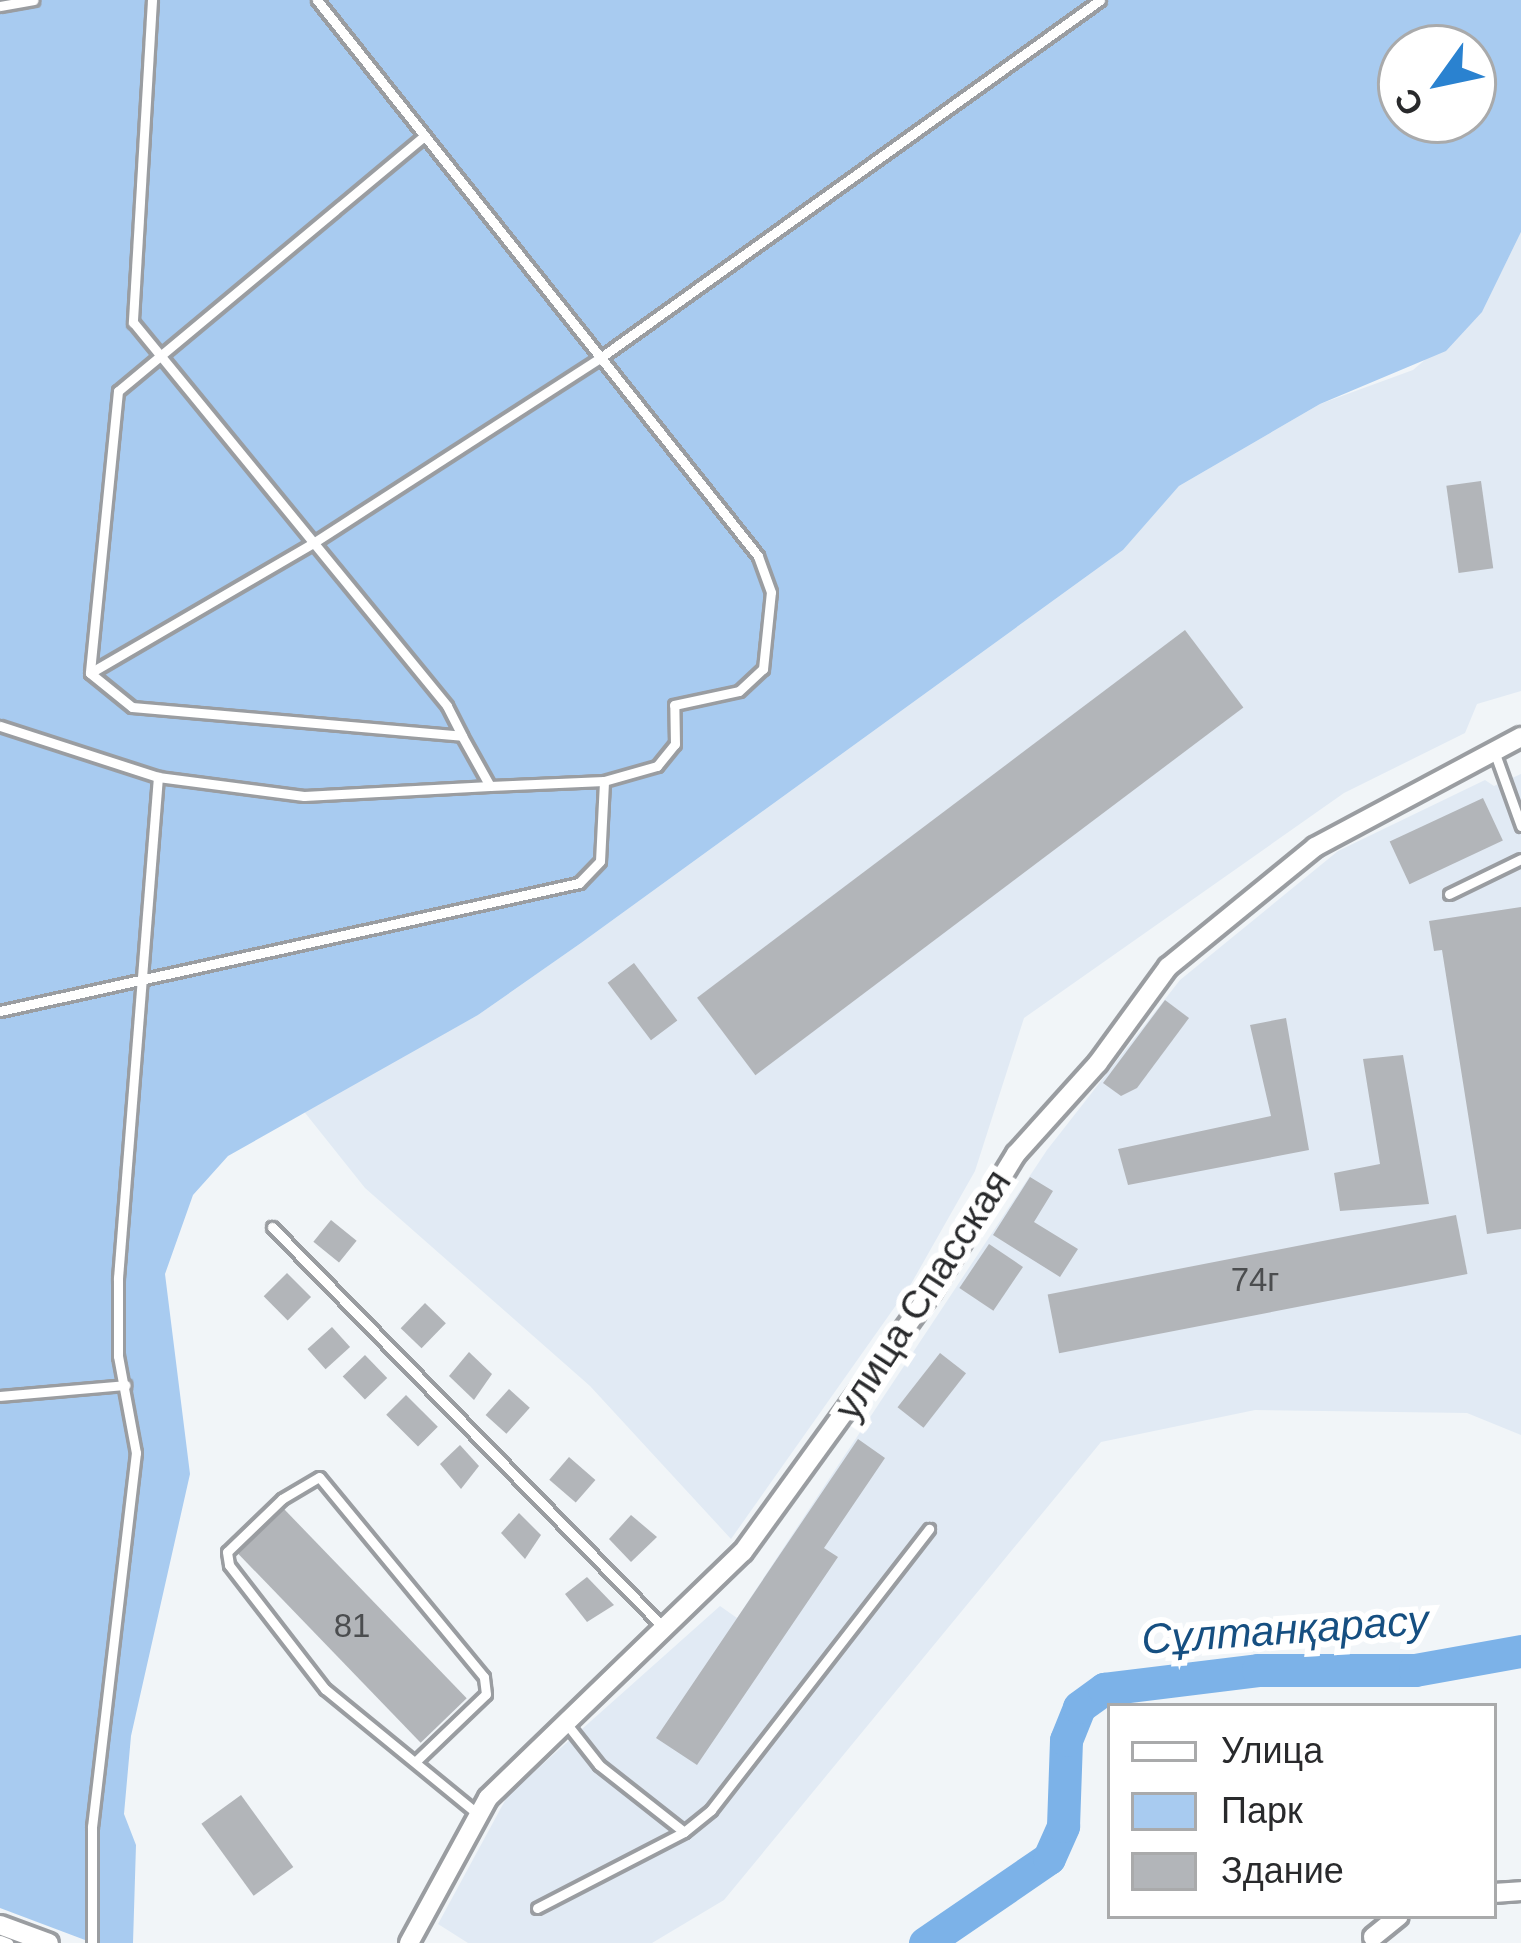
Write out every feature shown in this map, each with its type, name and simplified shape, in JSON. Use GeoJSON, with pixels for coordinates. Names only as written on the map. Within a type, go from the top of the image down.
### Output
{"type":"FeatureCollection","features":[{"type":"Feature","properties":{"kind":"street","name":"улица Спасская"},"geometry":{"type":"LineString","coordinates":[[409,1943],[479,1816],[566,1723],[666,1632],[742,1552],[825,1445],[1016,1154],[1098,1063],[1168,967],[1315,847],[1521,737]]}},
{"type":"Feature","properties":{"kind":"street"},"geometry":{"type":"LineString","coordinates":[[1373,1937],[1396,1919]]}},
{"type":"Feature","properties":{"kind":"street"},"geometry":{"type":"LineString","coordinates":[[0,1925],[49,1943]]}},
{"type":"Feature","properties":{"kind":"lane"},"geometry":{"type":"LineString","coordinates":[[0,6],[33,0]]}},
{"type":"Feature","properties":{"kind":"lane"},"geometry":{"type":"LineString","coordinates":[[152,0],[146,181],[129,306],[160,357],[447,706],[490,786]]}},
{"type":"Feature","properties":{"kind":"lane"},"geometry":{"type":"LineString","coordinates":[[0,726],[158,777],[304,796],[604,781],[658,766],[675,744],[674,705],[754,684],[763,669],[771,592],[758,556],[317,0]]}},
{"type":"Feature","properties":{"kind":"lane"},"geometry":{"type":"LineString","coordinates":[[90,673],[313,543],[600,358],[1100,0]]}},
{"type":"Feature","properties":{"kind":"lane"},"geometry":{"type":"LineString","coordinates":[[90,673],[118,391],[423,136]]}},
{"type":"Feature","properties":{"kind":"lane"},"geometry":{"type":"LineString","coordinates":[[90,673],[133,707],[462,736]]}},
{"type":"Feature","properties":{"kind":"lane"},"geometry":{"type":"LineString","coordinates":[[1494,751],[1521,826]]}},
{"type":"Feature","properties":{"kind":"lane"},"geometry":{"type":"LineString","coordinates":[[92,1943],[92,1827],[136,1453],[118,1278],[158,777]]}},
{"type":"Feature","properties":{"kind":"lane"},"geometry":{"type":"LineString","coordinates":[[0,1011],[579,884],[600,861],[604,781]]}},
{"type":"Feature","properties":{"kind":"lane"},"geometry":{"type":"LineString","coordinates":[[1450,894],[1521,859]]}},
{"type":"Feature","properties":{"kind":"lane"},"geometry":{"type":"LineString","coordinates":[[272,1228],[666,1632]]}},
{"type":"Feature","properties":{"kind":"lane"},"geometry":{"type":"LineString","coordinates":[[0,1396],[126,1385]]}},
{"type":"Feature","properties":{"kind":"lane"},"geometry":{"type":"LineString","coordinates":[[415,1762],[486,1694],[484,1678],[319,1477],[281,1499],[227,1552],[229,1565],[325,1689],[479,1816]]}},
{"type":"Feature","properties":{"kind":"lane"},"geometry":{"type":"LineString","coordinates":[[537,1908],[684,1832],[711,1810],[929,1528]]}},
{"type":"Feature","properties":{"kind":"lane"},"geometry":{"type":"LineString","coordinates":[[566,1723],[599,1765],[684,1832]]}},
{"type":"Feature","properties":{"kind":"shaded area"},"geometry":{"type":"Polygon","coordinates":[[[1521,232],[1521,691],[1477,704],[1465,733],[1344,793],[1024,1018],[975,1171],[911,1284],[731,1539],[590,1386],[365,1188],[302,1109],[478,1015],[581,943],[1123,550],[1179,486],[1320,404],[1413,370],[1482,311],[1521,232]]]}},
{"type":"Feature","properties":{"kind":"shaded area"},"geometry":{"type":"Polygon","coordinates":[[[1521,774],[1521,1435],[1467,1413],[1255,1410],[1101,1442],[724,1900],[652,1943],[468,1943],[438,1924],[508,1795],[720,1606],[737,1618],[1047,1150],[1180,980],[1338,851],[1485,780],[1494,786],[1521,774]]]}},
{"type":"Feature","properties":{"kind":"green space"},"geometry":{"type":"Polygon","coordinates":[[[0,0],[1521,0],[1521,232],[1482,312],[1446,351],[1320,404],[1179,486],[1123,550],[581,943],[478,1015],[228,1156],[193,1195],[165,1274],[190,1474],[131,1736],[124,1814],[136,1845],[133,1943],[93,1943],[0,1908],[0,0]]]}},
{"type":"Feature","properties":{"kind":"building"},"geometry":{"type":"Polygon","coordinates":[[[1481,481],[1493,568],[1459,573],[1446,486],[1481,481]]]}},
{"type":"Feature","properties":{"kind":"building"},"geometry":{"type":"Polygon","coordinates":[[[1185,630],[1243,707],[755,1075],[697,998],[1185,630]]]}},
{"type":"Feature","properties":{"kind":"building"},"geometry":{"type":"Polygon","coordinates":[[[1483,798],[1503,841],[1410,884],[1390,842],[1483,798]]]}},
{"type":"Feature","properties":{"kind":"building"},"geometry":{"type":"Polygon","coordinates":[[[1521,907],[1521,1229],[1487,1234],[1442,950],[1434,951],[1429,921],[1521,907]]]}},
{"type":"Feature","properties":{"kind":"building"},"geometry":{"type":"Polygon","coordinates":[[[634,963],[677,1021],[651,1040],[608,983],[634,963]]]}},
{"type":"Feature","properties":{"kind":"building"},"geometry":{"type":"Polygon","coordinates":[[[1165,1000],[1189,1018],[1137,1088],[1121,1096],[1103,1083],[1165,1000]]]}},
{"type":"Feature","properties":{"kind":"building"},"geometry":{"type":"Polygon","coordinates":[[[1286,1018],[1309,1150],[1128,1185],[1118,1149],[1271,1116],[1250,1025],[1286,1018]]]}},
{"type":"Feature","properties":{"kind":"building"},"geometry":{"type":"Polygon","coordinates":[[[1403,1055],[1429,1204],[1340,1211],[1334,1173],[1380,1164],[1363,1059],[1403,1055]]]}},
{"type":"Feature","properties":{"kind":"building"},"geometry":{"type":"Polygon","coordinates":[[[1030,1177],[1053,1191],[1034,1222],[1078,1249],[1060,1277],[993,1235],[1030,1177]]]}},
{"type":"Feature","properties":{"kind":"building"},"geometry":{"type":"Polygon","coordinates":[[[1456,1215],[1467,1274],[1059,1353],[1048,1294],[1456,1215]]]}},
{"type":"Feature","properties":{"kind":"building"},"geometry":{"type":"Polygon","coordinates":[[[331,1220],[357,1241],[339,1263],[313,1242],[331,1220]]]}},
{"type":"Feature","properties":{"kind":"building"},"geometry":{"type":"Polygon","coordinates":[[[989,1244],[1023,1267],[993,1311],[959,1288],[989,1244]]]}},
{"type":"Feature","properties":{"kind":"building"},"geometry":{"type":"Polygon","coordinates":[[[287,1273],[311,1297],[288,1320],[264,1296],[287,1273]]]}},
{"type":"Feature","properties":{"kind":"building"},"geometry":{"type":"Polygon","coordinates":[[[425,1303],[446,1323],[422,1348],[401,1328],[425,1303]]]}},
{"type":"Feature","properties":{"kind":"building"},"geometry":{"type":"Polygon","coordinates":[[[332,1327],[350,1347],[326,1369],[307,1349],[332,1327]]]}},
{"type":"Feature","properties":{"kind":"building"},"geometry":{"type":"Polygon","coordinates":[[[469,1352],[492,1374],[474,1400],[449,1376],[469,1352]]]}},
{"type":"Feature","properties":{"kind":"building"},"geometry":{"type":"Polygon","coordinates":[[[940,1353],[966,1373],[924,1428],[898,1407],[940,1353]]]}},
{"type":"Feature","properties":{"kind":"building"},"geometry":{"type":"Polygon","coordinates":[[[365,1355],[387,1378],[365,1400],[343,1377],[365,1355]]]}},
{"type":"Feature","properties":{"kind":"building"},"geometry":{"type":"Polygon","coordinates":[[[509,1389],[530,1408],[506,1434],[486,1415],[509,1389]]]}},
{"type":"Feature","properties":{"kind":"building"},"geometry":{"type":"Polygon","coordinates":[[[406,1395],[438,1427],[418,1447],[386,1415],[406,1395]]]}},
{"type":"Feature","properties":{"kind":"building"},"geometry":{"type":"Polygon","coordinates":[[[858,1439],[885,1458],[824,1548],[838,1557],[697,1765],[656,1738],[858,1439]]]}},
{"type":"Feature","properties":{"kind":"building"},"geometry":{"type":"Polygon","coordinates":[[[460,1445],[479,1466],[461,1489],[440,1464],[460,1445]]]}},
{"type":"Feature","properties":{"kind":"building"},"geometry":{"type":"Polygon","coordinates":[[[569,1457],[595,1480],[576,1503],[549,1480],[569,1457]]]}},
{"type":"Feature","properties":{"kind":"building"},"geometry":{"type":"Polygon","coordinates":[[[284,1509],[467,1698],[421,1743],[238,1553],[284,1509]]]}},
{"type":"Feature","properties":{"kind":"building"},"geometry":{"type":"Polygon","coordinates":[[[519,1513],[541,1535],[525,1559],[501,1533],[519,1513]]]}},
{"type":"Feature","properties":{"kind":"building"},"geometry":{"type":"Polygon","coordinates":[[[631,1515],[657,1537],[631,1562],[609,1539],[631,1515]]]}},
{"type":"Feature","properties":{"kind":"building"},"geometry":{"type":"Polygon","coordinates":[[[587,1577],[614,1605],[587,1622],[565,1594],[587,1577]]]}},
{"type":"Feature","properties":{"kind":"building"},"geometry":{"type":"Polygon","coordinates":[[[241,1795],[293,1867],[254,1896],[201,1824],[241,1795]]]}},
{"type":"Feature","properties":{"kind":"waterway","name":"Сұлтанқарасу"},"geometry":{"type":"LineString","coordinates":[[925,1943],[1049,1858],[1063,1826],[1066,1740],[1079,1707],[1104,1689],[1258,1670],[1415,1670],[1521,1651]]}}]}
